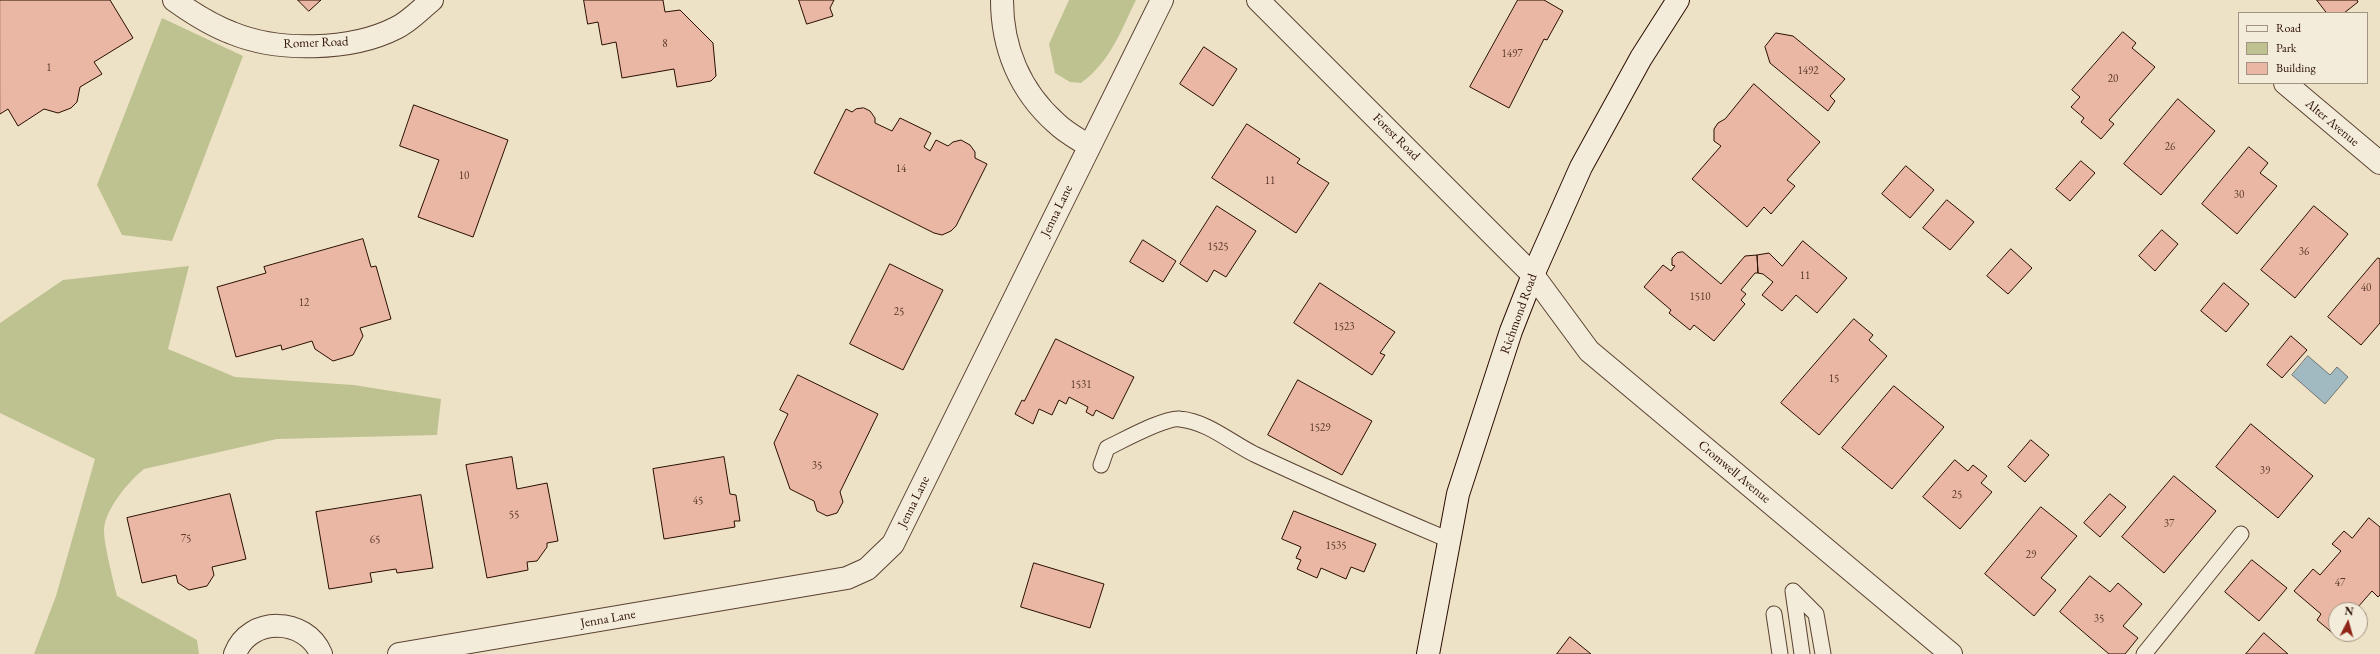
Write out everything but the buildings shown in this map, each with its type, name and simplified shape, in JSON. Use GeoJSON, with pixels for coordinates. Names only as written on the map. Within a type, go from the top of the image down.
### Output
{"type":"FeatureCollection","features":[{"type":"Feature","properties":{"kind":"street","name":"Romer Road"},"geometry":{"type":"LineString","coordinates":[[174,0],[194,14],[233,34],[274,44],[316,46],[356,42],[396,28],[432,0]]}},
{"type":"Feature","properties":{"kind":"street"},"geometry":{"type":"LineString","coordinates":[[1002,0],[1002,22],[1014,66],[1032,98],[1056,124],[1089,146]]}},
{"type":"Feature","properties":{"kind":"street","name":"Jenna Lane"},"geometry":{"type":"LineString","coordinates":[[399,654],[847,578],[867,570],[893,544],[1162,0]]}},
{"type":"Feature","properties":{"kind":"street","name":"Forest Road"},"geometry":{"type":"LineString","coordinates":[[1258,0],[1533,275]]}},
{"type":"Feature","properties":{"kind":"street","name":"Richmond Road"},"geometry":{"type":"LineString","coordinates":[[1428,654],[1458,494],[1511,331],[1533,275],[1581,166],[1640,58],[1678,0]]}},
{"type":"Feature","properties":{"kind":"street","name":"Alter Avenue"},"geometry":{"type":"LineString","coordinates":[[2286,84],[2380,163]]}},
{"type":"Feature","properties":{"kind":"street","name":"Cromwell Avenue"},"geometry":{"type":"LineString","coordinates":[[1533,275],[1589,351],[1951,654]]}},
{"type":"Feature","properties":{"kind":"street"},"geometry":{"type":"LineString","coordinates":[[235,654],[238,645],[256,630],[278,625],[300,630],[317,645],[321,654]]}},
{"type":"Feature","properties":{"kind":"lane"},"geometry":{"type":"LineString","coordinates":[[1101,466],[1107,448],[1153,427],[1178,419],[1186,420],[1201,424],[1239,446],[1344,496],[1449,540]]}},
{"type":"Feature","properties":{"kind":"lane"},"geometry":{"type":"LineString","coordinates":[[2144,654],[2241,534]]}},
{"type":"Feature","properties":{"kind":"lane"},"geometry":{"type":"LineString","coordinates":[[1802,654],[1793,591],[1816,614],[1823,654]]}},
{"type":"Feature","properties":{"kind":"lane"},"geometry":{"type":"LineString","coordinates":[[1774,614],[1780,654]]}},
{"type":"Feature","properties":{"kind":"green space"},"geometry":{"type":"Polygon","coordinates":[[[1069,0],[1136,0],[1120,34],[1107,56],[1100,66],[1081,83],[1070,82],[1055,73],[1049,44],[1069,0]]]}},
{"type":"Feature","properties":{"kind":"green space"},"geometry":{"type":"Polygon","coordinates":[[[162,18],[243,56],[172,241],[122,235],[97,185],[162,18]]]}},
{"type":"Feature","properties":{"kind":"green space"},"geometry":{"type":"Polygon","coordinates":[[[189,266],[168,349],[235,377],[354,385],[441,399],[437,435],[277,439],[144,469],[119,496],[105,522],[105,544],[117,596],[197,640],[199,654],[34,654],[56,596],[95,459],[0,413],[0,323],[63,280],[189,266]]]}},
{"type":"Feature","properties":{"kind":"water"},"geometry":{"type":"Polygon","coordinates":[[[2308,356],[2330,375],[2337,367],[2348,377],[2325,404],[2292,375],[2308,356]]]}}]}
